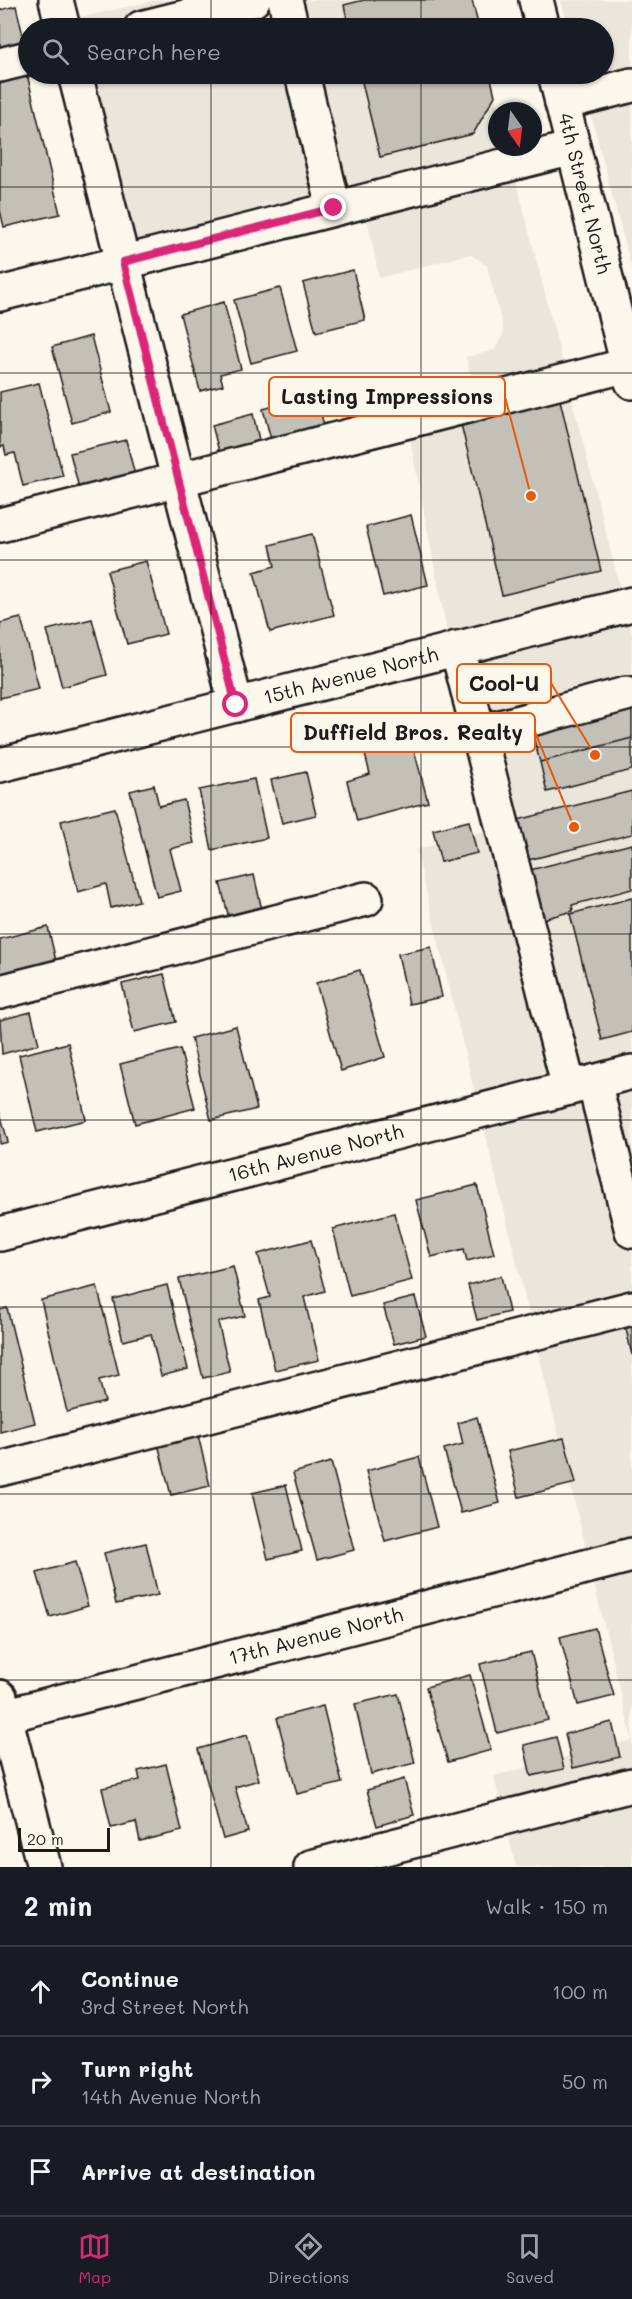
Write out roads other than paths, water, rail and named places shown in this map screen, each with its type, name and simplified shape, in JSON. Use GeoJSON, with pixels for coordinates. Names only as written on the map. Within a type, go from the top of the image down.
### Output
{"type":"FeatureCollection","features":[{"type":"Feature","properties":{"kind":"street"},"geometry":{"type":"LineString","coordinates":[[56,0],[60,18]]}},
{"type":"Feature","properties":{"kind":"street"},"geometry":{"type":"LineString","coordinates":[[181,18],[253,0]]}},
{"type":"Feature","properties":{"kind":"street"},"geometry":{"type":"LineString","coordinates":[[285,0],[290,18]]}},
{"type":"Feature","properties":{"kind":"street"},"geometry":{"type":"LineString","coordinates":[[536,0],[540,18]]}},
{"type":"Feature","properties":{"kind":"street"},"geometry":{"type":"LineString","coordinates":[[0,65],[18,60]]}},
{"type":"Feature","properties":{"kind":"street"},"geometry":{"type":"LineString","coordinates":[[78,84],[236,705]]}},
{"type":"Feature","properties":{"kind":"street"},"geometry":{"type":"LineString","coordinates":[[304,84],[334,208]]}},
{"type":"Feature","properties":{"kind":"street"},"geometry":{"type":"LineString","coordinates":[[558,88],[632,85]]}},
{"type":"Feature","properties":{"kind":"street","name":"4th Street North"},"geometry":{"type":"LineString","coordinates":[[558,88],[573,148],[622,301],[630,374]]}},
{"type":"Feature","properties":{"kind":"street"},"geometry":{"type":"LineString","coordinates":[[0,294],[573,148]]}},
{"type":"Feature","properties":{"kind":"street"},"geometry":{"type":"LineString","coordinates":[[0,525],[179,480],[630,374]]}},
{"type":"Feature","properties":{"kind":"street","name":"15th Avenue North"},"geometry":{"type":"LineString","coordinates":[[0,765],[632,604]]}},
{"type":"Feature","properties":{"kind":"street"},"geometry":{"type":"LineString","coordinates":[[457,648],[478,733],[581,1085],[632,1231]]}},
{"type":"Feature","properties":{"kind":"street"},"geometry":{"type":"LineString","coordinates":[[478,733],[626,694]]}},
{"type":"Feature","properties":{"kind":"street"},"geometry":{"type":"LineString","coordinates":[[0,992],[366,898]]}},
{"type":"Feature","properties":{"kind":"street","name":"16th Avenue North"},"geometry":{"type":"LineString","coordinates":[[0,1234],[632,1072]]}},
{"type":"Feature","properties":{"kind":"street"},"geometry":{"type":"LineString","coordinates":[[0,1470],[632,1308]]}},
{"type":"Feature","properties":{"kind":"street","name":"17th Avenue North"},"geometry":{"type":"LineString","coordinates":[[2,1710],[632,1556]]}},
{"type":"Feature","properties":{"kind":"street"},"geometry":{"type":"LineString","coordinates":[[2,1710],[44,1867]]}},
{"type":"Feature","properties":{"kind":"street"},"geometry":{"type":"LineString","coordinates":[[311,1867],[632,1785]]}},
{"type":"Feature","properties":{"kind":"place","name":"Lasting Impressions"},"geometry":{"type":"Point","coordinates":[531,496]}},
{"type":"Feature","properties":{"kind":"place","name":"Cool-U"},"geometry":{"type":"Point","coordinates":[595,755]}},
{"type":"Feature","properties":{"kind":"place","name":"Duffield Bros. Realty"},"geometry":{"type":"Point","coordinates":[574,827]}}]}
